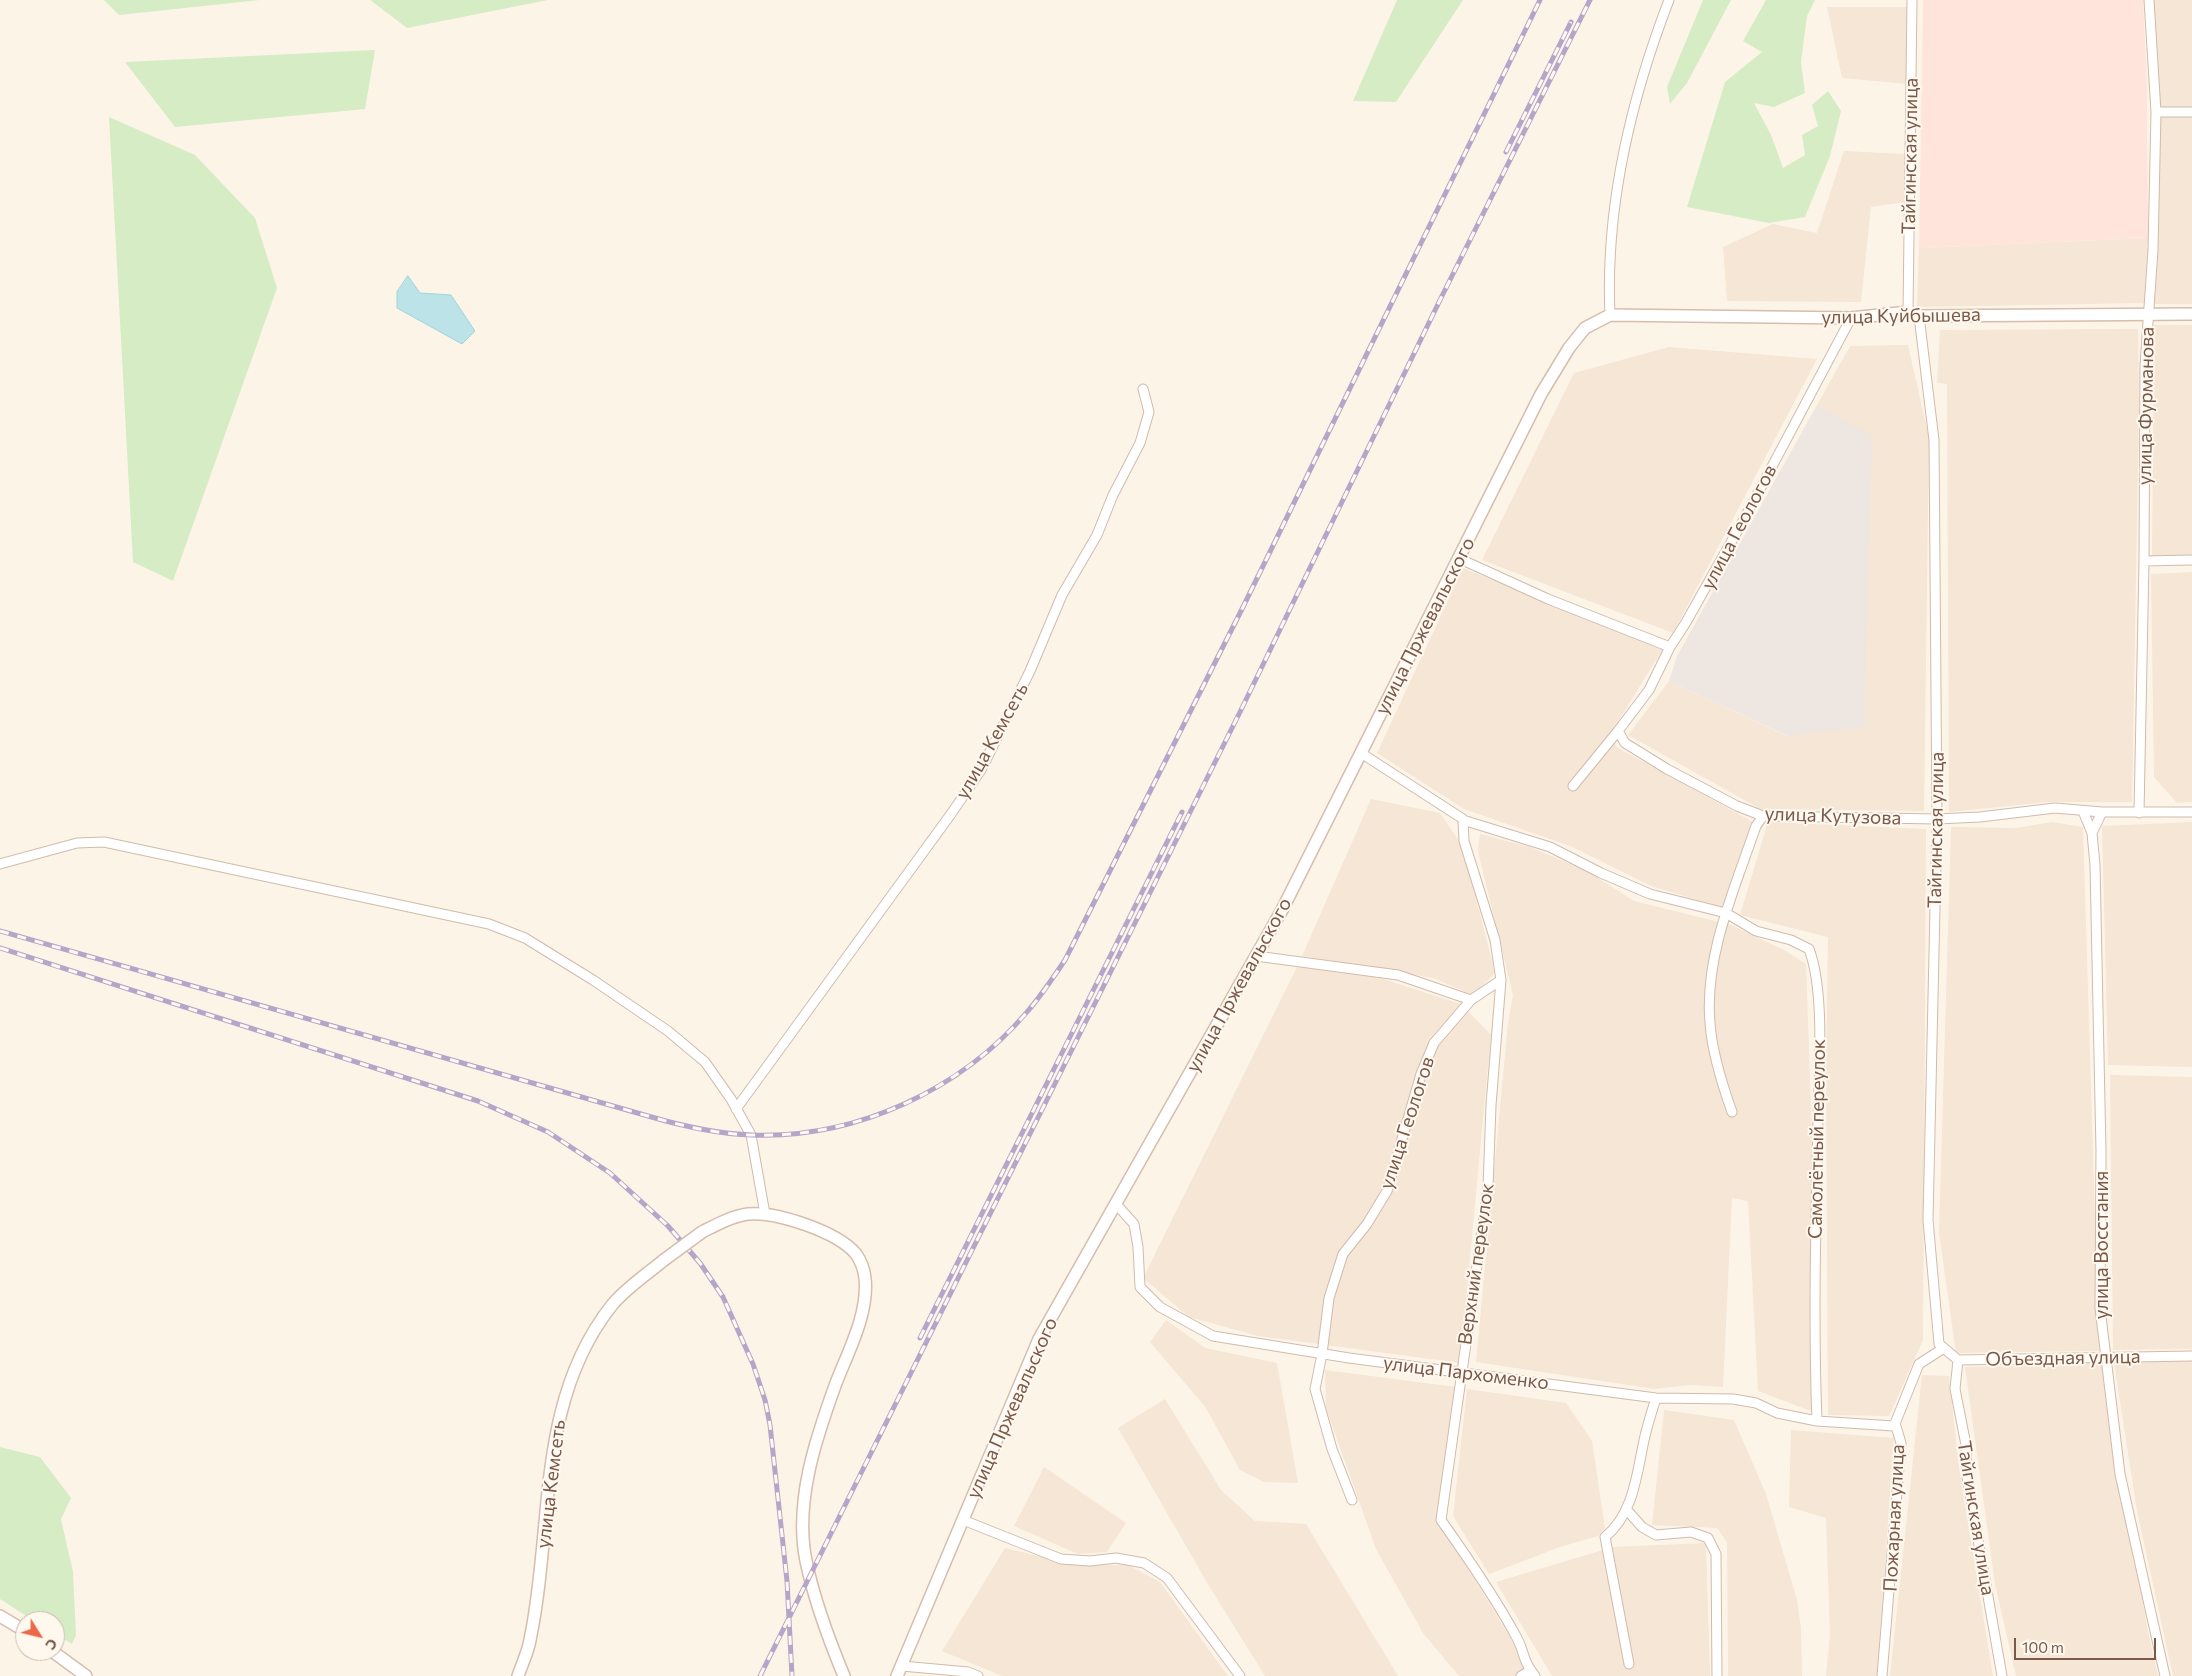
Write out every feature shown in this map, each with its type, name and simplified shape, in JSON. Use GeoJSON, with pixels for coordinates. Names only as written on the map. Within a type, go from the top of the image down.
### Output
{"type":"FeatureCollection","features":[{"type":"Feature","properties":{"kind":"street"},"geometry":{"type":"LineString","coordinates":[[1610,315],[1608,286],[1613,216],[1638,91],[1669,0]]}},
{"type":"Feature","properties":{"kind":"street","name":"Тайгинская улица"},"geometry":{"type":"LineString","coordinates":[[1912,0],[1914,314],[1934,440],[1937,819],[1928,1220],[1941,1346]]}},
{"type":"Feature","properties":{"kind":"street","name":"улица Фурманова"},"geometry":{"type":"LineString","coordinates":[[2139,813],[2145,393],[2153,250],[2156,112],[2149,0]]}},
{"type":"Feature","properties":{"kind":"street"},"geometry":{"type":"LineString","coordinates":[[2156,112],[2192,112]]}},
{"type":"Feature","properties":{"kind":"street","name":"улица Куйбышева"},"geometry":{"type":"LineString","coordinates":[[1610,315],[1851,318],[1914,314],[2192,314]]}},
{"type":"Feature","properties":{"kind":"street","name":"улица Пржевальского"},"geometry":{"type":"LineString","coordinates":[[900,1671],[1039,1339],[1282,910],[1541,394],[1568,348],[1585,328],[1610,315]]}},
{"type":"Feature","properties":{"kind":"street","name":"улица Геологов"},"geometry":{"type":"LineString","coordinates":[[1573,786],[1649,690],[1670,647],[1739,530],[1851,318]]}},
{"type":"Feature","properties":{"kind":"street","name":"улица Кемсеть"},"geometry":{"type":"LineString","coordinates":[[736,1109],[981,770],[1030,672],[1062,595],[1097,535],[1113,495],[1140,443],[1149,412],[1143,389]]}},
{"type":"Feature","properties":{"kind":"street"},"geometry":{"type":"LineString","coordinates":[[1458,558],[1548,599],[1670,647]]}},
{"type":"Feature","properties":{"kind":"street"},"geometry":{"type":"LineString","coordinates":[[2144,561],[2192,560]]}},
{"type":"Feature","properties":{"kind":"street","name":"улица Кутузова"},"geometry":{"type":"LineString","coordinates":[[1618,731],[1625,743],[1667,769],[1737,806],[1763,816],[1937,819],[1980,817],[2055,808],[2102,812],[2192,812]]}},
{"type":"Feature","properties":{"kind":"street","name":"Самолётный переулок"},"geometry":{"type":"LineString","coordinates":[[1361,753],[1463,820],[1550,846],[1601,873],[1650,894],[1726,913],[1756,931],[1791,940],[1809,949],[1815,964],[1818,1018],[1814,1330],[1817,1421]]}},
{"type":"Feature","properties":{"kind":"street","name":"улица Восстания"},"geometry":{"type":"LineString","coordinates":[[2083,810],[2092,833],[2095,865],[2100,1115],[2100,1308],[2120,1474],[2165,1676]]}},
{"type":"Feature","properties":{"kind":"street"},"geometry":{"type":"LineString","coordinates":[[2092,833],[2102,812]]}},
{"type":"Feature","properties":{"kind":"street"},"geometry":{"type":"LineString","coordinates":[[1732,1112],[1721,1081],[1710,1023],[1712,967],[1726,913],[1756,826],[1763,816]]}},
{"type":"Feature","properties":{"kind":"street"},"geometry":{"type":"LineString","coordinates":[[1463,820],[1464,841],[1495,940],[1501,980]]}},
{"type":"Feature","properties":{"kind":"street"},"geometry":{"type":"LineString","coordinates":[[0,864],[77,843],[104,842],[489,924],[525,938],[594,980],[668,1031],[705,1062],[732,1100],[751,1135],[765,1214]]}},
{"type":"Feature","properties":{"kind":"street"},"geometry":{"type":"LineString","coordinates":[[1256,956],[1398,975],[1471,1000]]}},
{"type":"Feature","properties":{"kind":"street","name":"улица Геологов"},"geometry":{"type":"LineString","coordinates":[[1352,1500],[1332,1449],[1315,1389],[1330,1298],[1343,1254],[1367,1224],[1386,1191],[1421,1074],[1434,1043],[1471,1000],[1501,980]]}},
{"type":"Feature","properties":{"kind":"street","name":"Верхний переулок"},"geometry":{"type":"LineString","coordinates":[[1501,980],[1491,1105],[1488,1188],[1441,1520],[1480,1576],[1518,1640],[1526,1665],[1533,1673],[1520,1676]]}},
{"type":"Feature","properties":{"kind":"street","name":"улица Пархоменко"},"geometry":{"type":"LineString","coordinates":[[1116,1204],[1134,1224],[1138,1247],[1140,1287],[1160,1307],[1214,1336],[1322,1354],[1656,1398],[1733,1399],[1756,1403],[1777,1413],[1817,1421],[1894,1426],[1895,1424]]}},
{"type":"Feature","properties":{"kind":"street","name":"улица Кемсеть"},"geometry":{"type":"LineString","coordinates":[[518,1676],[530,1641],[541,1572],[551,1457],[563,1402],[582,1350],[613,1303],[664,1260],[702,1232],[730,1219],[747,1214],[765,1214],[803,1224],[839,1240],[856,1254],[866,1280],[861,1315],[818,1437],[804,1514],[806,1561],[844,1676]]}},
{"type":"Feature","properties":{"kind":"street","name":"Объездная улица"},"geometry":{"type":"LineString","coordinates":[[1941,1346],[1958,1360],[2192,1356]]}},
{"type":"Feature","properties":{"kind":"street","name":"Пожарная улица"},"geometry":{"type":"LineString","coordinates":[[1882,1676],[1901,1443],[1895,1424],[1919,1364],[1941,1346]]}},
{"type":"Feature","properties":{"kind":"street","name":"Тайгинская улица"},"geometry":{"type":"LineString","coordinates":[[1958,1360],[1955,1388],[1966,1445],[1967,1477],[2002,1676]]}},
{"type":"Feature","properties":{"kind":"street"},"geometry":{"type":"LineString","coordinates":[[1629,1664],[1605,1537],[1626,1509],[1636,1485],[1645,1435],[1656,1398]]}},
{"type":"Feature","properties":{"kind":"street"},"geometry":{"type":"LineString","coordinates":[[1626,1509],[1642,1527],[1656,1535],[1692,1532],[1708,1538],[1716,1554],[1717,1676]]}},
{"type":"Feature","properties":{"kind":"street"},"geometry":{"type":"LineString","coordinates":[[963,1520],[1061,1559],[1090,1562],[1116,1558],[1144,1563],[1167,1578],[1240,1676]]}},
{"type":"Feature","properties":{"kind":"street"},"geometry":{"type":"LineString","coordinates":[[0,1616],[15,1625]]}},
{"type":"Feature","properties":{"kind":"street"},"geometry":{"type":"LineString","coordinates":[[65,1661],[86,1676]]}},
{"type":"Feature","properties":{"kind":"street"},"geometry":{"type":"LineString","coordinates":[[900,1671],[968,1672],[978,1676]]}},
{"type":"Feature","properties":{"kind":"shaded area"},"geometry":{"type":"Polygon","coordinates":[[[1923,0],[2143,0],[2147,85],[2148,238],[1919,248],[1923,0]]]}},
{"type":"Feature","properties":{"kind":"shaded area"},"geometry":{"type":"Polygon","coordinates":[[[2152,0],[2192,0],[2192,304],[2155,304],[2152,0]]]}},
{"type":"Feature","properties":{"kind":"shaded area"},"geometry":{"type":"Polygon","coordinates":[[[1827,7],[1909,7],[1907,84],[1842,78],[1827,7]]]}},
{"type":"Feature","properties":{"kind":"shaded area"},"geometry":{"type":"Polygon","coordinates":[[[1844,151],[1905,154],[1905,202],[1871,207],[1861,302],[1727,301],[1723,247],[1773,224],[1817,233],[1844,151]]]}},
{"type":"Feature","properties":{"kind":"shaded area"},"geometry":{"type":"Polygon","coordinates":[[[2148,238],[2144,303],[1917,307],[1919,248],[2148,238]]]}},
{"type":"Feature","properties":{"kind":"shaded area"},"geometry":{"type":"Polygon","coordinates":[[[2154,325],[2192,325],[2192,555],[2152,556],[2154,325]]]}},
{"type":"Feature","properties":{"kind":"shaded area"},"geometry":{"type":"Polygon","coordinates":[[[2138,329],[2139,407],[2132,802],[2048,802],[1949,812],[1947,384],[1937,383],[1940,330],[2138,329]]]}},
{"type":"Feature","properties":{"kind":"shaded area"},"geometry":{"type":"Polygon","coordinates":[[[1908,345],[1929,438],[1924,811],[1760,809],[1628,735],[1669,681],[1787,736],[1872,437],[1817,405],[1850,346],[1908,345]]]}},
{"type":"Feature","properties":{"kind":"shaded area"},"geometry":{"type":"Polygon","coordinates":[[[1669,347],[1817,359],[1673,633],[1482,560],[1574,373],[1669,347]]]}},
{"type":"Feature","properties":{"kind":"shaded area"},"geometry":{"type":"Polygon","coordinates":[[[1817,405],[1872,436],[1864,727],[1788,736],[1669,681],[1677,656],[1817,405]]]}},
{"type":"Feature","properties":{"kind":"shaded area"},"geometry":{"type":"Polygon","coordinates":[[[1463,568],[1663,649],[1609,736],[1618,748],[1753,822],[1724,908],[1651,886],[1570,846],[1464,809],[1377,753],[1463,568]]]}},
{"type":"Feature","properties":{"kind":"shaded area"},"geometry":{"type":"Polygon","coordinates":[[[2192,572],[2192,802],[2177,803],[2154,777],[2151,574],[2192,572]]]}},
{"type":"Feature","properties":{"kind":"shaded area"},"geometry":{"type":"Polygon","coordinates":[[[1371,799],[1440,813],[1463,847],[1495,973],[1473,995],[1433,978],[1302,956],[1371,799]]]}},
{"type":"Feature","properties":{"kind":"shaded area"},"geometry":{"type":"Polygon","coordinates":[[[1768,822],[1926,829],[1923,1340],[1889,1416],[1828,1415],[1826,1074],[1828,937],[1740,915],[1768,822]]]}},
{"type":"Feature","properties":{"kind":"shaded area"},"geometry":{"type":"Polygon","coordinates":[[[2052,822],[2083,827],[2099,1351],[1956,1353],[1939,1233],[1951,827],[2016,828],[2052,822]]]}},
{"type":"Feature","properties":{"kind":"shaded area"},"geometry":{"type":"Polygon","coordinates":[[[2192,822],[2192,1067],[2108,1065],[2102,826],[2192,822]]]}},
{"type":"Feature","properties":{"kind":"shaded area"},"geometry":{"type":"Polygon","coordinates":[[[1480,834],[1530,847],[1587,871],[1634,901],[1731,925],[1784,950],[1806,964],[1812,1140],[1811,1411],[1758,1391],[1748,1201],[1732,1198],[1723,1387],[1690,1385],[1655,1389],[1476,1362],[1508,1023],[1513,995],[1478,852],[1480,834]]]}},
{"type":"Feature","properties":{"kind":"shaded area"},"geometry":{"type":"Polygon","coordinates":[[[1297,967],[1380,978],[1461,1004],[1491,1035],[1460,1363],[1258,1336],[1189,1317],[1143,1278],[1297,967]]]}},
{"type":"Feature","properties":{"kind":"shaded area"},"geometry":{"type":"Polygon","coordinates":[[[2110,1075],[2192,1077],[2192,1349],[2113,1350],[2110,1075]]]}},
{"type":"Feature","properties":{"kind":"shaded area"},"geometry":{"type":"Polygon","coordinates":[[[1166,1320],[1205,1348],[1277,1363],[1298,1483],[1264,1482],[1240,1470],[1206,1408],[1150,1342],[1166,1320]]]}},
{"type":"Feature","properties":{"kind":"shaded area"},"geometry":{"type":"Polygon","coordinates":[[[2192,1361],[2192,1676],[2173,1676],[2137,1511],[2114,1363],[2192,1361]]]}},
{"type":"Feature","properties":{"kind":"shaded area"},"geometry":{"type":"Polygon","coordinates":[[[2102,1363],[2148,1632],[2158,1676],[2016,1676],[1995,1584],[1965,1367],[2102,1363]]]}},
{"type":"Feature","properties":{"kind":"shaded area"},"geometry":{"type":"Polygon","coordinates":[[[1325,1370],[1456,1387],[1438,1520],[1534,1676],[1459,1676],[1423,1633],[1376,1549],[1326,1408],[1325,1370]]]}},
{"type":"Feature","properties":{"kind":"shaded area"},"geometry":{"type":"Polygon","coordinates":[[[1922,1375],[1949,1376],[1959,1468],[1993,1676],[1890,1676],[1922,1375]]]}},
{"type":"Feature","properties":{"kind":"shaded area"},"geometry":{"type":"Polygon","coordinates":[[[1467,1389],[1566,1403],[1592,1441],[1605,1528],[1598,1536],[1560,1547],[1489,1574],[1453,1516],[1467,1389]]]}},
{"type":"Feature","properties":{"kind":"shaded area"},"geometry":{"type":"Polygon","coordinates":[[[1165,1399],[1221,1490],[1255,1521],[1306,1524],[1398,1676],[1265,1676],[1209,1586],[1118,1428],[1165,1399]]]}},
{"type":"Feature","properties":{"kind":"shaded area"},"geometry":{"type":"Polygon","coordinates":[[[1664,1410],[1734,1420],[1766,1494],[1797,1600],[1801,1628],[1802,1676],[1728,1676],[1727,1542],[1717,1528],[1652,1525],[1664,1410]]]}},
{"type":"Feature","properties":{"kind":"shaded area"},"geometry":{"type":"Polygon","coordinates":[[[1791,1430],[1894,1438],[1877,1676],[1826,1676],[1830,1635],[1826,1518],[1789,1507],[1791,1430]]]}},
{"type":"Feature","properties":{"kind":"shaded area"},"geometry":{"type":"Polygon","coordinates":[[[1044,1467],[1126,1523],[1107,1552],[1078,1554],[1014,1526],[1044,1467]]]}},
{"type":"Feature","properties":{"kind":"shaded area"},"geometry":{"type":"Polygon","coordinates":[[[1706,1543],[1710,1676],[1552,1676],[1496,1582],[1613,1547],[1706,1543]]]}},
{"type":"Feature","properties":{"kind":"shaded area"},"geometry":{"type":"Polygon","coordinates":[[[1005,1548],[1076,1565],[1128,1565],[1160,1582],[1228,1676],[1002,1676],[942,1651],[1005,1548]]]}},
{"type":"Feature","properties":{"kind":"green space"},"geometry":{"type":"Polygon","coordinates":[[[104,0],[260,0],[119,15],[104,0]]]}},
{"type":"Feature","properties":{"kind":"green space"},"geometry":{"type":"Polygon","coordinates":[[[370,0],[548,0],[407,28],[370,0]]]}},
{"type":"Feature","properties":{"kind":"green space"},"geometry":{"type":"Polygon","coordinates":[[[1397,0],[1463,0],[1396,102],[1353,101],[1397,0]]]}},
{"type":"Feature","properties":{"kind":"green space"},"geometry":{"type":"Polygon","coordinates":[[[1703,0],[1731,0],[1687,83],[1670,104],[1667,87],[1703,0]]]}},
{"type":"Feature","properties":{"kind":"green space"},"geometry":{"type":"Polygon","coordinates":[[[1766,0],[1815,0],[1807,16],[1801,62],[1805,93],[1774,107],[1754,103],[1771,135],[1783,168],[1805,155],[1802,135],[1818,126],[1812,105],[1828,91],[1841,111],[1830,156],[1805,217],[1769,223],[1687,207],[1725,82],[1762,52],[1743,41],[1766,0]]]}},
{"type":"Feature","properties":{"kind":"green space"},"geometry":{"type":"Polygon","coordinates":[[[375,50],[365,109],[175,127],[125,62],[375,50]]]}},
{"type":"Feature","properties":{"kind":"green space"},"geometry":{"type":"Polygon","coordinates":[[[109,117],[195,155],[255,218],[277,288],[173,581],[133,562],[109,117]]]}},
{"type":"Feature","properties":{"kind":"green space"},"geometry":{"type":"Polygon","coordinates":[[[0,1447],[40,1457],[71,1498],[61,1519],[73,1572],[76,1635],[72,1644],[65,1640],[65,1611],[19,1611],[0,1599],[0,1447]]]}},
{"type":"Feature","properties":{"kind":"water"},"geometry":{"type":"Polygon","coordinates":[[[408,276],[420,293],[451,295],[475,331],[462,344],[397,308],[397,292],[408,276]]]}},
{"type":"Feature","properties":{"kind":"railway"},"geometry":{"type":"LineString","coordinates":[[0,931],[661,1120],[713,1131],[752,1135],[791,1134],[829,1128],[867,1118],[903,1104],[938,1086],[971,1065],[1000,1040],[1032,1006],[1065,960],[1242,609],[1540,0]]}},
{"type":"Feature","properties":{"kind":"railway"},"geometry":{"type":"LineString","coordinates":[[760,1676],[1240,712],[1440,300],[1590,0]]}},
{"type":"Feature","properties":{"kind":"railway"},"geometry":{"type":"LineString","coordinates":[[1506,152],[1571,22]]}},
{"type":"Feature","properties":{"kind":"railway"},"geometry":{"type":"LineString","coordinates":[[920,1338],[1182,812]]}},
{"type":"Feature","properties":{"kind":"railway"},"geometry":{"type":"LineString","coordinates":[[0,948],[478,1101],[548,1132],[610,1173],[668,1226],[700,1263],[723,1297],[753,1364],[765,1400],[770,1425],[787,1581],[792,1676]]}}]}
